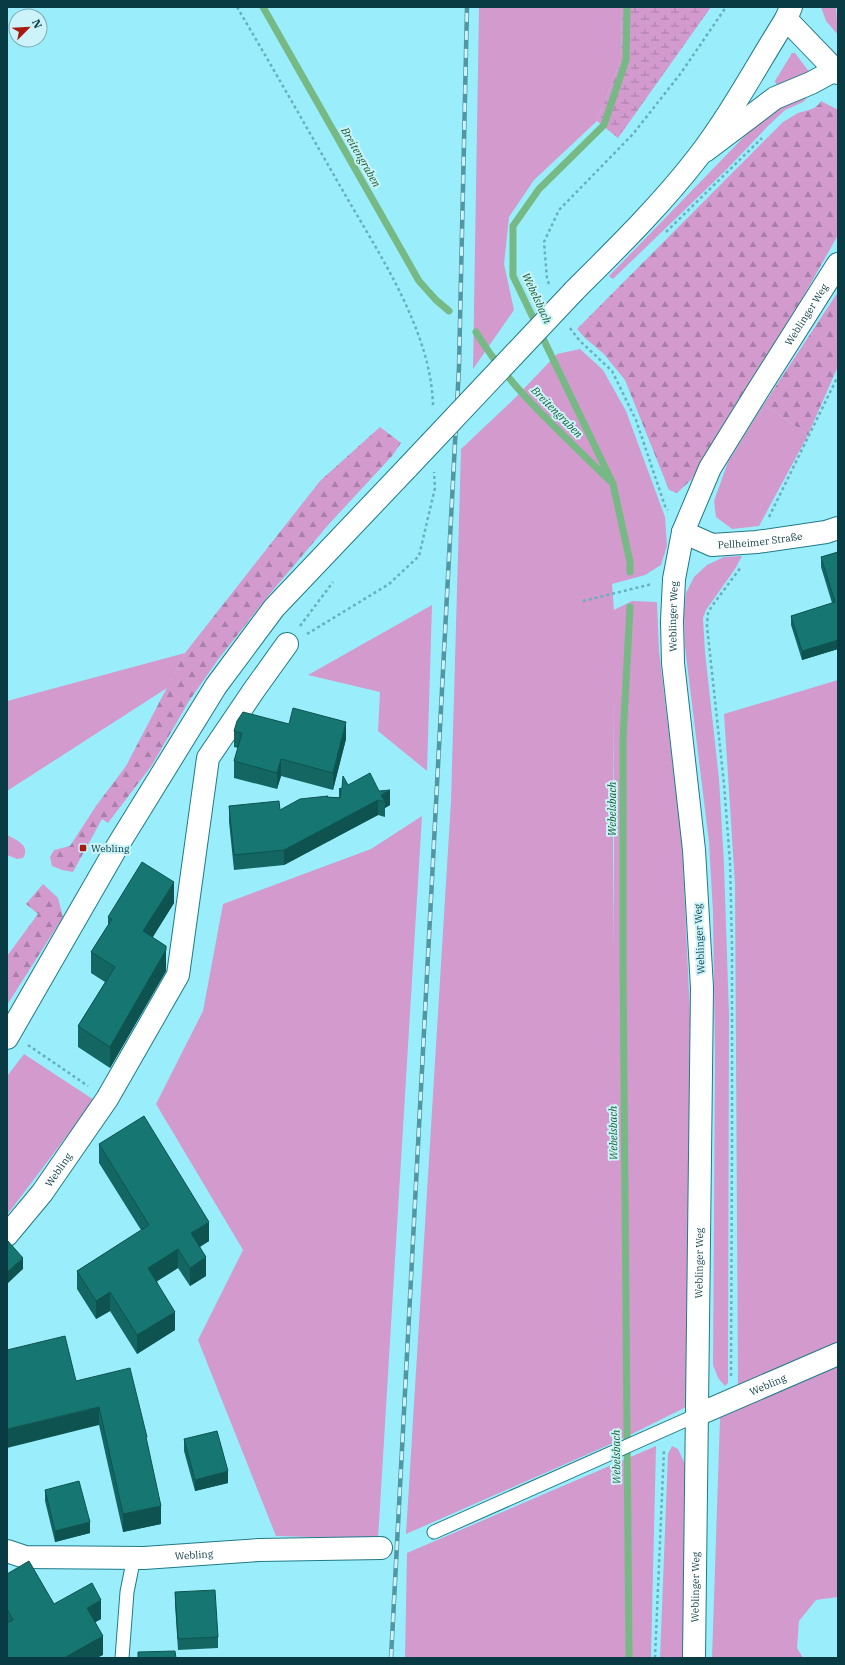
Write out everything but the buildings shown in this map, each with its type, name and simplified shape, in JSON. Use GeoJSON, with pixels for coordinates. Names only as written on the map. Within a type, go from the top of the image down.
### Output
{"type":"FeatureCollection","features":[{"type":"Feature","properties":{"kind":"street"},"geometry":{"type":"LineString","coordinates":[[9,1036],[118,845],[183,739],[216,686],[274,608],[574,291],[651,213],[698,157],[721,123],[789,13],[837,72],[775,98],[698,157]]}},
{"type":"Feature","properties":{"kind":"street","name":"Weblinger Weg"},"geometry":{"type":"LineString","coordinates":[[694,1658],[702,988],[694,850],[672,663],[674,579],[683,532],[710,468],[838,264]]}},
{"type":"Feature","properties":{"kind":"street","name":"Pellheimer Straße"},"geometry":{"type":"LineString","coordinates":[[683,532],[712,545],[757,542],[826,532],[838,528]]}},
{"type":"Feature","properties":{"kind":"street","name":"Webling"},"geometry":{"type":"LineString","coordinates":[[7,1236],[42,1193],[107,1099],[178,976],[208,758],[287,644]]}},
{"type":"Feature","properties":{"kind":"street","name":"Webling"},"geometry":{"type":"LineString","coordinates":[[697,1415],[838,1354]]}},
{"type":"Feature","properties":{"kind":"street","name":"Webling"},"geometry":{"type":"LineString","coordinates":[[7,1551],[25,1556],[134,1557],[259,1550],[381,1548]]}},
{"type":"Feature","properties":{"kind":"lane"},"geometry":{"type":"LineString","coordinates":[[434,1532],[697,1415]]}},
{"type":"Feature","properties":{"kind":"lane"},"geometry":{"type":"LineString","coordinates":[[122,1658],[127,1592],[134,1557]]}},
{"type":"Feature","properties":{"kind":"path"},"geometry":{"type":"LineString","coordinates":[[237,7],[403,297],[424,350],[433,390],[433,413]]}},
{"type":"Feature","properties":{"kind":"path"},"geometry":{"type":"LineString","coordinates":[[665,233],[767,134]]}},
{"type":"Feature","properties":{"kind":"path"},"geometry":{"type":"LineString","coordinates":[[731,1401],[732,1111],[730,862],[724,784],[707,626],[708,613],[757,542],[838,376]]}},
{"type":"Feature","properties":{"kind":"path"},"geometry":{"type":"LineString","coordinates":[[287,644],[389,584],[419,556],[435,488],[434,466]]}},
{"type":"Feature","properties":{"kind":"path"},"geometry":{"type":"LineString","coordinates":[[583,601],[674,579]]}},
{"type":"Feature","properties":{"kind":"path"},"geometry":{"type":"LineString","coordinates":[[9,1036],[107,1099]]}},
{"type":"Feature","properties":{"kind":"path"},"geometry":{"type":"LineString","coordinates":[[655,1658],[665,1429]]}},
{"type":"Feature","properties":{"kind":"green space"},"geometry":{"type":"Polygon","coordinates":[[[479,7],[622,7],[621,60],[597,121],[534,180],[509,217],[504,264],[514,310],[473,369],[479,7]]]}},
{"type":"Feature","properties":{"kind":"green space"},"geometry":{"type":"Polygon","coordinates":[[[622,7],[711,7],[618,138],[597,121],[621,60],[622,7]]]}},
{"type":"Feature","properties":{"kind":"green space"},"geometry":{"type":"Polygon","coordinates":[[[821,7],[836,7],[838,35],[826,21],[821,7]]]}},
{"type":"Feature","properties":{"kind":"green space"},"geometry":{"type":"Polygon","coordinates":[[[792,53],[795,53],[813,77],[779,85],[776,84],[775,81],[792,53]]]}},
{"type":"Feature","properties":{"kind":"green space"},"geometry":{"type":"Polygon","coordinates":[[[800,98],[807,98],[803,102],[785,110],[726,170],[613,279],[609,276],[770,110],[800,98]]]}},
{"type":"Feature","properties":{"kind":"green space"},"geometry":{"type":"Polygon","coordinates":[[[821,101],[838,110],[838,235],[798,306],[691,480],[677,493],[669,490],[625,380],[604,354],[577,329],[783,122],[798,113],[814,108],[821,101]]]}},
{"type":"Feature","properties":{"kind":"green space"},"geometry":{"type":"Polygon","coordinates":[[[838,292],[838,366],[808,435],[764,404],[838,292]]]}},
{"type":"Feature","properties":{"kind":"green space"},"geometry":{"type":"Polygon","coordinates":[[[580,349],[603,370],[626,411],[665,517],[667,546],[661,565],[645,575],[612,584],[614,610],[632,601],[657,602],[659,651],[682,843],[690,1014],[686,1407],[620,1440],[406,1534],[451,801],[461,449],[514,399],[557,354],[580,349]],[[614,697],[613,850],[614,953],[614,697]]]}},
{"type":"Feature","properties":{"kind":"green space"},"geometry":{"type":"Polygon","coordinates":[[[764,404],[808,435],[759,526],[732,529],[716,517],[714,501],[728,462],[764,404]]]}},
{"type":"Feature","properties":{"kind":"green space"},"geometry":{"type":"Polygon","coordinates":[[[380,427],[401,443],[392,456],[329,524],[268,596],[217,661],[189,701],[152,765],[108,823],[102,819],[73,872],[52,866],[50,857],[54,850],[70,846],[96,806],[126,766],[185,653],[320,481],[380,427]]]}},
{"type":"Feature","properties":{"kind":"green space"},"geometry":{"type":"Polygon","coordinates":[[[742,556],[735,569],[706,610],[703,618],[705,652],[719,779],[724,864],[729,1015],[728,1383],[725,1386],[718,1378],[713,1365],[715,1053],[713,913],[709,842],[685,647],[684,612],[686,593],[694,577],[707,565],[724,557],[742,556]]]}},
{"type":"Feature","properties":{"kind":"green space"},"geometry":{"type":"Polygon","coordinates":[[[432,605],[427,771],[378,731],[380,692],[308,675],[432,605]]]}},
{"type":"Feature","properties":{"kind":"green space"},"geometry":{"type":"Polygon","coordinates":[[[185,653],[167,688],[7,791],[7,701],[185,653]]]}},
{"type":"Feature","properties":{"kind":"green space"},"geometry":{"type":"Polygon","coordinates":[[[838,680],[838,1346],[738,1391],[735,884],[724,714],[838,680]]]}},
{"type":"Feature","properties":{"kind":"green space"},"geometry":{"type":"Polygon","coordinates":[[[422,816],[378,1539],[276,1536],[198,1340],[243,1250],[156,1104],[203,1011],[223,904],[371,849],[422,816]]]}},
{"type":"Feature","properties":{"kind":"green space"},"geometry":{"type":"Polygon","coordinates":[[[7,835],[24,846],[25,853],[23,858],[17,859],[7,855],[7,835]]]}},
{"type":"Feature","properties":{"kind":"green space"},"geometry":{"type":"Polygon","coordinates":[[[43,884],[58,898],[63,917],[7,1005],[7,956],[38,914],[26,904],[43,884]]]}},
{"type":"Feature","properties":{"kind":"green space"},"geometry":{"type":"Polygon","coordinates":[[[24,1054],[94,1100],[7,1215],[7,1076],[24,1054]]]}},
{"type":"Feature","properties":{"kind":"green space"},"geometry":{"type":"Polygon","coordinates":[[[836,1366],[838,1367],[838,1597],[816,1600],[799,1621],[797,1648],[803,1658],[712,1658],[720,1418],[836,1366]]]}},
{"type":"Feature","properties":{"kind":"green space"},"geometry":{"type":"Polygon","coordinates":[[[656,1446],[651,1658],[405,1658],[407,1553],[656,1446]]]}},
{"type":"Feature","properties":{"kind":"green space"},"geometry":{"type":"Polygon","coordinates":[[[672,1446],[678,1449],[685,1464],[683,1658],[660,1658],[668,1454],[672,1446]]]}},
{"type":"Feature","properties":{"kind":"waterway","name":"Breitengraben"},"geometry":{"type":"LineString","coordinates":[[263,7],[419,281],[436,300],[449,311]]}},
{"type":"Feature","properties":{"kind":"waterway","name":"Webelsbach"},"geometry":{"type":"LineString","coordinates":[[627,7],[626,60],[604,125],[539,189],[513,226],[513,276],[613,484],[630,562],[630,572]]}},
{"type":"Feature","properties":{"kind":"waterway","name":"Breitengraben"},"geometry":{"type":"LineString","coordinates":[[476,332],[490,353],[521,392],[609,480]]}},
{"type":"Feature","properties":{"kind":"waterway","name":"Webelsbach"},"geometry":{"type":"LineString","coordinates":[[629,1658],[623,964],[623,739],[630,607]]}},
{"type":"Feature","properties":{"kind":"railway"},"geometry":{"type":"LineString","coordinates":[[391,1658],[459,367],[467,7]]}},
{"type":"Feature","properties":{"kind":"place","name":"Webling"},"geometry":{"type":"Point","coordinates":[83,848]}}]}
